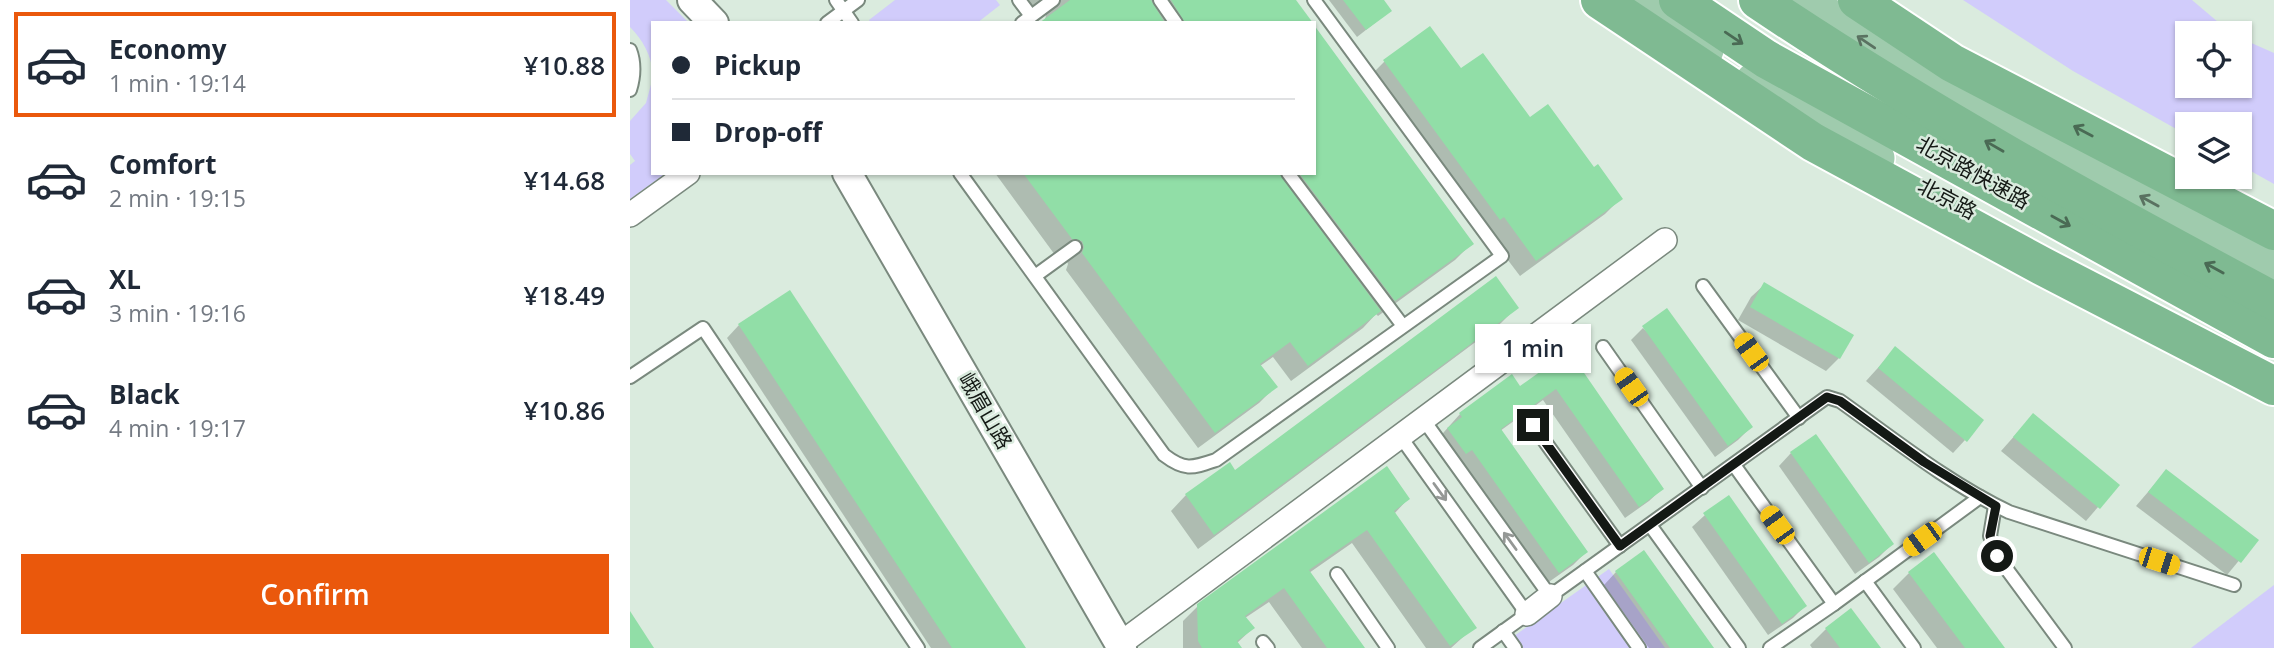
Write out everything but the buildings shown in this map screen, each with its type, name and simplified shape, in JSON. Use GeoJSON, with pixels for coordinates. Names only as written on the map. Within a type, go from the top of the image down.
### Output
{"type":"FeatureCollection","features":[{"type":"Feature","properties":{"kind":"highway"},"geometry":{"type":"LineString","coordinates":[[1600,0],[1813,142],[2054,272],[2274,386]]}},
{"type":"Feature","properties":{"kind":"highway","name":"北京路快速路"},"geometry":{"type":"LineString","coordinates":[[1678,0],[1766,59],[2274,339]]}},
{"type":"Feature","properties":{"kind":"highway","name":"北京路快速路"},"geometry":{"type":"LineString","coordinates":[[1758,0],[1834,51],[1989,143],[2274,301]]}},
{"type":"Feature","properties":{"kind":"highway"},"geometry":{"type":"LineString","coordinates":[[1857,0],[1952,63],[2274,231]]}},
{"type":"Feature","properties":{"kind":"main road","name":"北京路"},"geometry":{"type":"LineString","coordinates":[[1638,0],[1706,51],[1916,183],[2133,298],[2274,367]]}},
{"type":"Feature","properties":{"kind":"main road"},"geometry":{"type":"LineString","coordinates":[[1804,0],[1903,67],[2274,269]]}},
{"type":"Feature","properties":{"kind":"street"},"geometry":{"type":"LineString","coordinates":[[692,0],[712,21]]}},
{"type":"Feature","properties":{"kind":"street"},"geometry":{"type":"LineString","coordinates":[[630,215],[685,175]]}},
{"type":"Feature","properties":{"kind":"street","name":"峨眉山路"},"geometry":{"type":"LineString","coordinates":[[849,175],[1121,646]]}},
{"type":"Feature","properties":{"kind":"street"},"geometry":{"type":"LineString","coordinates":[[1121,646],[1665,240]]}},
{"type":"Feature","properties":{"kind":"street"},"geometry":{"type":"LineString","coordinates":[[1527,614],[1550,596]]}},
{"type":"Feature","properties":{"kind":"lane"},"geometry":{"type":"LineString","coordinates":[[828,21],[840,5],[858,0]]}},
{"type":"Feature","properties":{"kind":"lane"},"geometry":{"type":"LineString","coordinates":[[1019,0],[1026,19],[1053,0]]}},
{"type":"Feature","properties":{"kind":"lane"},"geometry":{"type":"LineString","coordinates":[[1160,0],[1175,21]]}},
{"type":"Feature","properties":{"kind":"lane"},"geometry":{"type":"LineString","coordinates":[[961,175],[1164,455],[1177,466],[1193,468],[1216,460],[1502,256],[1314,0]]}},
{"type":"Feature","properties":{"kind":"lane"},"geometry":{"type":"LineString","coordinates":[[840,5],[851,21]]}},
{"type":"Feature","properties":{"kind":"lane"},"geometry":{"type":"LineString","coordinates":[[630,50],[633,56],[634,78],[630,90]]}},
{"type":"Feature","properties":{"kind":"lane"},"geometry":{"type":"LineString","coordinates":[[1290,175],[1403,326]]}},
{"type":"Feature","properties":{"kind":"lane"},"geometry":{"type":"LineString","coordinates":[[1035,276],[1075,247]]}},
{"type":"Feature","properties":{"kind":"lane"},"geometry":{"type":"LineString","coordinates":[[1703,286],[1799,418]]}},
{"type":"Feature","properties":{"kind":"lane"},"geometry":{"type":"LineString","coordinates":[[630,377],[703,328],[918,648]]}},
{"type":"Feature","properties":{"kind":"lane"},"geometry":{"type":"LineString","coordinates":[[1603,347],[1702,488]]}},
{"type":"Feature","properties":{"kind":"lane"},"geometry":{"type":"LineString","coordinates":[[1423,419],[1550,596],[1827,397],[1840,401],[1924,462],[1996,506],[2234,585]]}},
{"type":"Feature","properties":{"kind":"lane"},"geometry":{"type":"LineString","coordinates":[[1533,425],[1620,546]]}},
{"type":"Feature","properties":{"kind":"lane"},"geometry":{"type":"LineString","coordinates":[[1400,436],[1527,614],[1480,648]]}},
{"type":"Feature","properties":{"kind":"lane"},"geometry":{"type":"LineString","coordinates":[[1734,465],[1834,604]]}},
{"type":"Feature","properties":{"kind":"lane"},"geometry":{"type":"LineString","coordinates":[[1769,648],[1785,644],[1834,604],[1980,497]]}},
{"type":"Feature","properties":{"kind":"lane"},"geometry":{"type":"LineString","coordinates":[[1996,506],[1990,536],[1997,556],[2065,648]]}},
{"type":"Feature","properties":{"kind":"lane"},"geometry":{"type":"LineString","coordinates":[[1650,525],[1739,648]]}},
{"type":"Feature","properties":{"kind":"lane"},"geometry":{"type":"LineString","coordinates":[[1585,571],[1639,648]]}},
{"type":"Feature","properties":{"kind":"lane"},"geometry":{"type":"LineString","coordinates":[[1337,574],[1388,648]]}},
{"type":"Feature","properties":{"kind":"lane"},"geometry":{"type":"LineString","coordinates":[[1865,581],[1914,648]]}},
{"type":"Feature","properties":{"kind":"lane"},"geometry":{"type":"LineString","coordinates":[[1503,631],[1515,648]]}},
{"type":"Feature","properties":{"kind":"shaded area"},"geometry":{"type":"Polygon","coordinates":[[[630,0],[666,0],[687,21],[651,21],[651,64],[646,48],[630,27],[630,0]]]}},
{"type":"Feature","properties":{"kind":"shaded area"},"geometry":{"type":"Polygon","coordinates":[[[895,0],[996,0],[1000,5],[980,21],[869,20],[895,0]]]}},
{"type":"Feature","properties":{"kind":"shaded area"},"geometry":{"type":"Polygon","coordinates":[[[1963,0],[2192,0],[2217,21],[2175,21],[2175,98],[2252,98],[2252,43],[2274,53],[2274,184],[2252,172],[2252,112],[2175,112],[2175,128],[2073,71],[1963,0]]]}},
{"type":"Feature","properties":{"kind":"shaded area"},"geometry":{"type":"Polygon","coordinates":[[[651,84],[651,175],[663,175],[630,199],[630,165],[635,161],[630,154],[630,121],[646,103],[651,84]]]}},
{"type":"Feature","properties":{"kind":"shaded area"},"geometry":{"type":"Polygon","coordinates":[[[1609,569],[1665,648],[1523,648],[1514,636],[1609,569]]]}},
{"type":"Feature","properties":{"kind":"shaded area"},"geometry":{"type":"Polygon","coordinates":[[[2274,585],[2274,648],[2191,648],[2274,585]]]}},
{"type":"Feature","properties":{"kind":"route"},"geometry":{"type":"LineString","coordinates":[[1533,425],[1620,546],[1827,397],[1840,401],[1924,462],[1996,506],[1990,536],[1997,556]]}}]}
